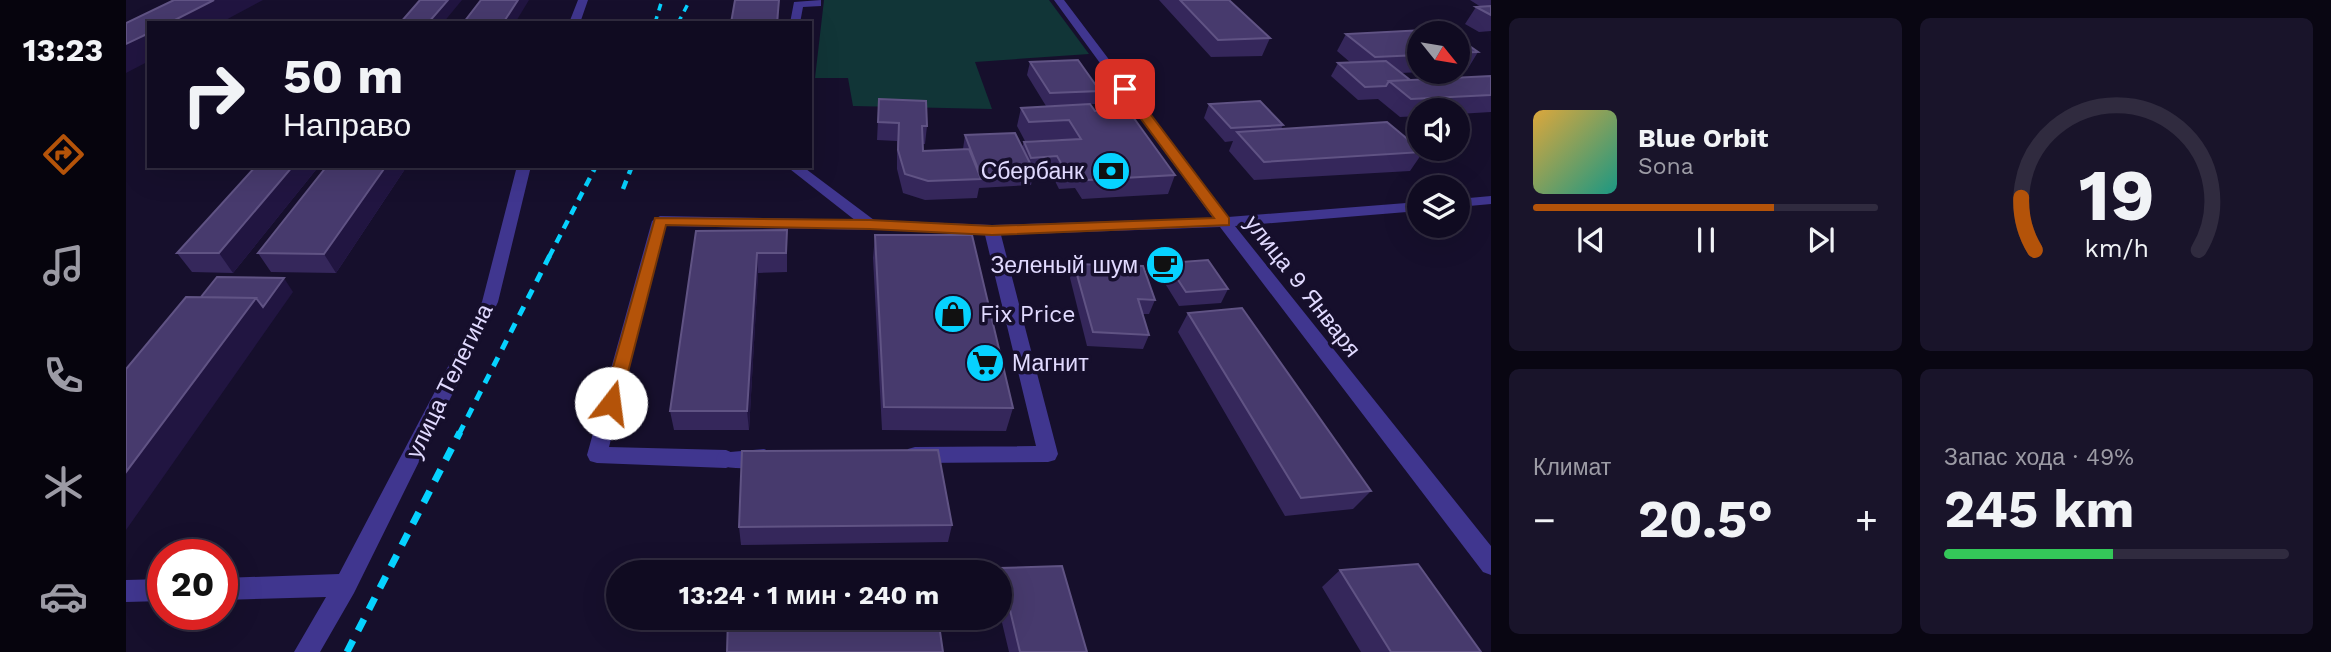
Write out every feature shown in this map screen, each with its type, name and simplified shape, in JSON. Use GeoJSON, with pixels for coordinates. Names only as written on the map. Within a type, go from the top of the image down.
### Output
{"type":"FeatureCollection","features":[{"type":"Feature","properties":{"kind":"street"},"geometry":{"type":"LineString","coordinates":[[575,21],[583,0]]}},
{"type":"Feature","properties":{"kind":"street"},"geometry":{"type":"LineString","coordinates":[[795,21],[798,4],[817,4],[816,0]]}},
{"type":"Feature","properties":{"kind":"street","name":"улица 9 Января"},"geometry":{"type":"LineString","coordinates":[[1059,0],[1224,222],[1491,564]]}},
{"type":"Feature","properties":{"kind":"street","name":"улица Телегина"},"geometry":{"type":"LineString","coordinates":[[306,652],[346,586],[490,302],[524,168]]}},
{"type":"Feature","properties":{"kind":"street"},"geometry":{"type":"LineString","coordinates":[[796,168],[870,225]]}},
{"type":"Feature","properties":{"kind":"street"},"geometry":{"type":"LineString","coordinates":[[1470,202],[1491,200]]}},
{"type":"Feature","properties":{"kind":"street"},"geometry":{"type":"LineString","coordinates":[[779,457],[726,459],[597,455],[660,221],[992,230],[1224,222],[1407,207]]}},
{"type":"Feature","properties":{"kind":"street"},"geometry":{"type":"LineString","coordinates":[[901,455],[1048,454],[992,230]]}},
{"type":"Feature","properties":{"kind":"street"},"geometry":{"type":"LineString","coordinates":[[238,589],[346,586]]}},
{"type":"Feature","properties":{"kind":"street"},"geometry":{"type":"LineString","coordinates":[[126,591],[147,590]]}},
{"type":"Feature","properties":{"kind":"green space"},"geometry":{"type":"Polygon","coordinates":[[[824,0],[1049,0],[1089,54],[975,62],[992,109],[853,106],[848,78],[815,78],[824,0]]]}},
{"type":"Feature","properties":{"kind":"building"},"geometry":{"type":"Polygon","coordinates":[[[174,0],[214,0],[173,21],[147,21],[147,34],[126,44],[126,23],[174,0]]]}},
{"type":"Feature","properties":{"kind":"building"},"geometry":{"type":"Polygon","coordinates":[[[420,0],[448,0],[430,21],[402,21],[420,0]]]}},
{"type":"Feature","properties":{"kind":"building"},"geometry":{"type":"Polygon","coordinates":[[[481,0],[518,0],[504,21],[465,21],[481,0]]]}},
{"type":"Feature","properties":{"kind":"building"},"geometry":{"type":"Polygon","coordinates":[[[735,0],[779,0],[777,21],[731,21],[735,0]]]}},
{"type":"Feature","properties":{"kind":"building"},"geometry":{"type":"Polygon","coordinates":[[[1180,0],[1229,0],[1270,38],[1218,40],[1180,0]]]}},
{"type":"Feature","properties":{"kind":"building"},"geometry":{"type":"Polygon","coordinates":[[[1491,6],[1491,15],[1476,7],[1491,6]]]}},
{"type":"Feature","properties":{"kind":"building"},"geometry":{"type":"Polygon","coordinates":[[[1407,31],[1407,56],[1375,57],[1346,34],[1407,31]]]}},
{"type":"Feature","properties":{"kind":"building"},"geometry":{"type":"Polygon","coordinates":[[[1078,60],[1100,91],[1050,93],[1030,62],[1078,60]]]}},
{"type":"Feature","properties":{"kind":"building"},"geometry":{"type":"Polygon","coordinates":[[[1386,61],[1407,80],[1389,81],[1386,86],[1365,87],[1338,63],[1386,61]]]}},
{"type":"Feature","properties":{"kind":"building"},"geometry":{"type":"Polygon","coordinates":[[[1491,76],[1491,95],[1410,98],[1389,81],[1407,80],[1407,84],[1470,84],[1470,77],[1491,76]]]}},
{"type":"Feature","properties":{"kind":"building"},"geometry":{"type":"Polygon","coordinates":[[[879,99],[926,101],[927,126],[922,126],[923,151],[969,149],[981,179],[928,181],[905,174],[898,150],[899,123],[878,122],[879,99]]]}},
{"type":"Feature","properties":{"kind":"building"},"geometry":{"type":"Polygon","coordinates":[[[1260,101],[1283,125],[1231,128],[1209,104],[1260,101]]]}},
{"type":"Feature","properties":{"kind":"building"},"geometry":{"type":"Polygon","coordinates":[[[1090,104],[1095,111],[1128,110],[1175,175],[1088,180],[1081,169],[1065,170],[1057,156],[1031,158],[1024,142],[1081,139],[1069,120],[1029,122],[1021,108],[1090,104]]]}},
{"type":"Feature","properties":{"kind":"building"},"geometry":{"type":"Polygon","coordinates":[[[1387,122],[1407,139],[1407,153],[1264,162],[1237,132],[1387,122]]]}},
{"type":"Feature","properties":{"kind":"building"},"geometry":{"type":"Polygon","coordinates":[[[1015,133],[1034,171],[980,174],[965,135],[1015,133]]]}},
{"type":"Feature","properties":{"kind":"building"},"geometry":{"type":"Polygon","coordinates":[[[254,168],[291,168],[219,253],[177,253],[254,168]]]}},
{"type":"Feature","properties":{"kind":"building"},"geometry":{"type":"Polygon","coordinates":[[[325,168],[385,168],[324,254],[258,253],[325,168]]]}},
{"type":"Feature","properties":{"kind":"building"},"geometry":{"type":"Polygon","coordinates":[[[787,230],[786,253],[757,253],[747,411],[670,411],[696,231],[787,230]]]}},
{"type":"Feature","properties":{"kind":"building"},"geometry":{"type":"Polygon","coordinates":[[[875,235],[972,235],[1013,408],[884,407],[875,235]]]}},
{"type":"Feature","properties":{"kind":"building"},"geometry":{"type":"Polygon","coordinates":[[[1208,260],[1228,289],[1186,292],[1167,263],[1208,260]]]}},
{"type":"Feature","properties":{"kind":"building"},"geometry":{"type":"Polygon","coordinates":[[[1074,264],[1143,266],[1155,300],[1138,299],[1149,335],[1093,332],[1074,264]]]}},
{"type":"Feature","properties":{"kind":"building"},"geometry":{"type":"Polygon","coordinates":[[[217,277],[284,278],[263,307],[256,298],[201,297],[217,277]]]}},
{"type":"Feature","properties":{"kind":"building"},"geometry":{"type":"Polygon","coordinates":[[[186,297],[256,298],[126,472],[126,369],[186,297]]]}},
{"type":"Feature","properties":{"kind":"building"},"geometry":{"type":"Polygon","coordinates":[[[1242,308],[1371,491],[1301,498],[1188,313],[1242,308]]]}},
{"type":"Feature","properties":{"kind":"building"},"geometry":{"type":"Polygon","coordinates":[[[938,450],[952,525],[739,527],[742,451],[938,450]]]}},
{"type":"Feature","properties":{"kind":"building"},"geometry":{"type":"Polygon","coordinates":[[[1418,564],[1481,652],[1391,652],[1340,570],[1418,564]]]}},
{"type":"Feature","properties":{"kind":"building"},"geometry":{"type":"Polygon","coordinates":[[[1062,566],[1087,652],[1020,652],[1012,618],[1012,568],[1062,566]]]}},
{"type":"Feature","properties":{"kind":"building"},"geometry":{"type":"Polygon","coordinates":[[[728,630],[940,630],[943,652],[727,652],[728,630]]]}},
{"type":"Feature","properties":{"kind":"railway"},"geometry":{"type":"LineString","coordinates":[[656,21],[662,0]]}},
{"type":"Feature","properties":{"kind":"railway"},"geometry":{"type":"LineString","coordinates":[[679,21],[690,0]]}},
{"type":"Feature","properties":{"kind":"railway"},"geometry":{"type":"LineString","coordinates":[[549,257],[595,168]]}},
{"type":"Feature","properties":{"kind":"railway"},"geometry":{"type":"LineString","coordinates":[[623,189],[631,168]]}},
{"type":"Feature","properties":{"kind":"railway"},"geometry":{"type":"LineString","coordinates":[[459,434],[550,255]]}},
{"type":"Feature","properties":{"kind":"railway"},"geometry":{"type":"LineString","coordinates":[[347,652],[460,432]]}},
{"type":"Feature","properties":{"kind":"place","name":"Сбербанк"},"geometry":{"type":"Point","coordinates":[1111,171]}},
{"type":"Feature","properties":{"kind":"place","name":"Зеленый шум"},"geometry":{"type":"Point","coordinates":[1165,265]}},
{"type":"Feature","properties":{"kind":"place","name":"Fix Price"},"geometry":{"type":"Point","coordinates":[953,314]}},
{"type":"Feature","properties":{"kind":"place","name":"Магнит"},"geometry":{"type":"Point","coordinates":[985,363]}},
{"type":"Feature","properties":{"kind":"route"},"geometry":{"type":"LineString","coordinates":[[611,403],[660,221],[992,230],[1224,222],[1125,89]]}}]}
